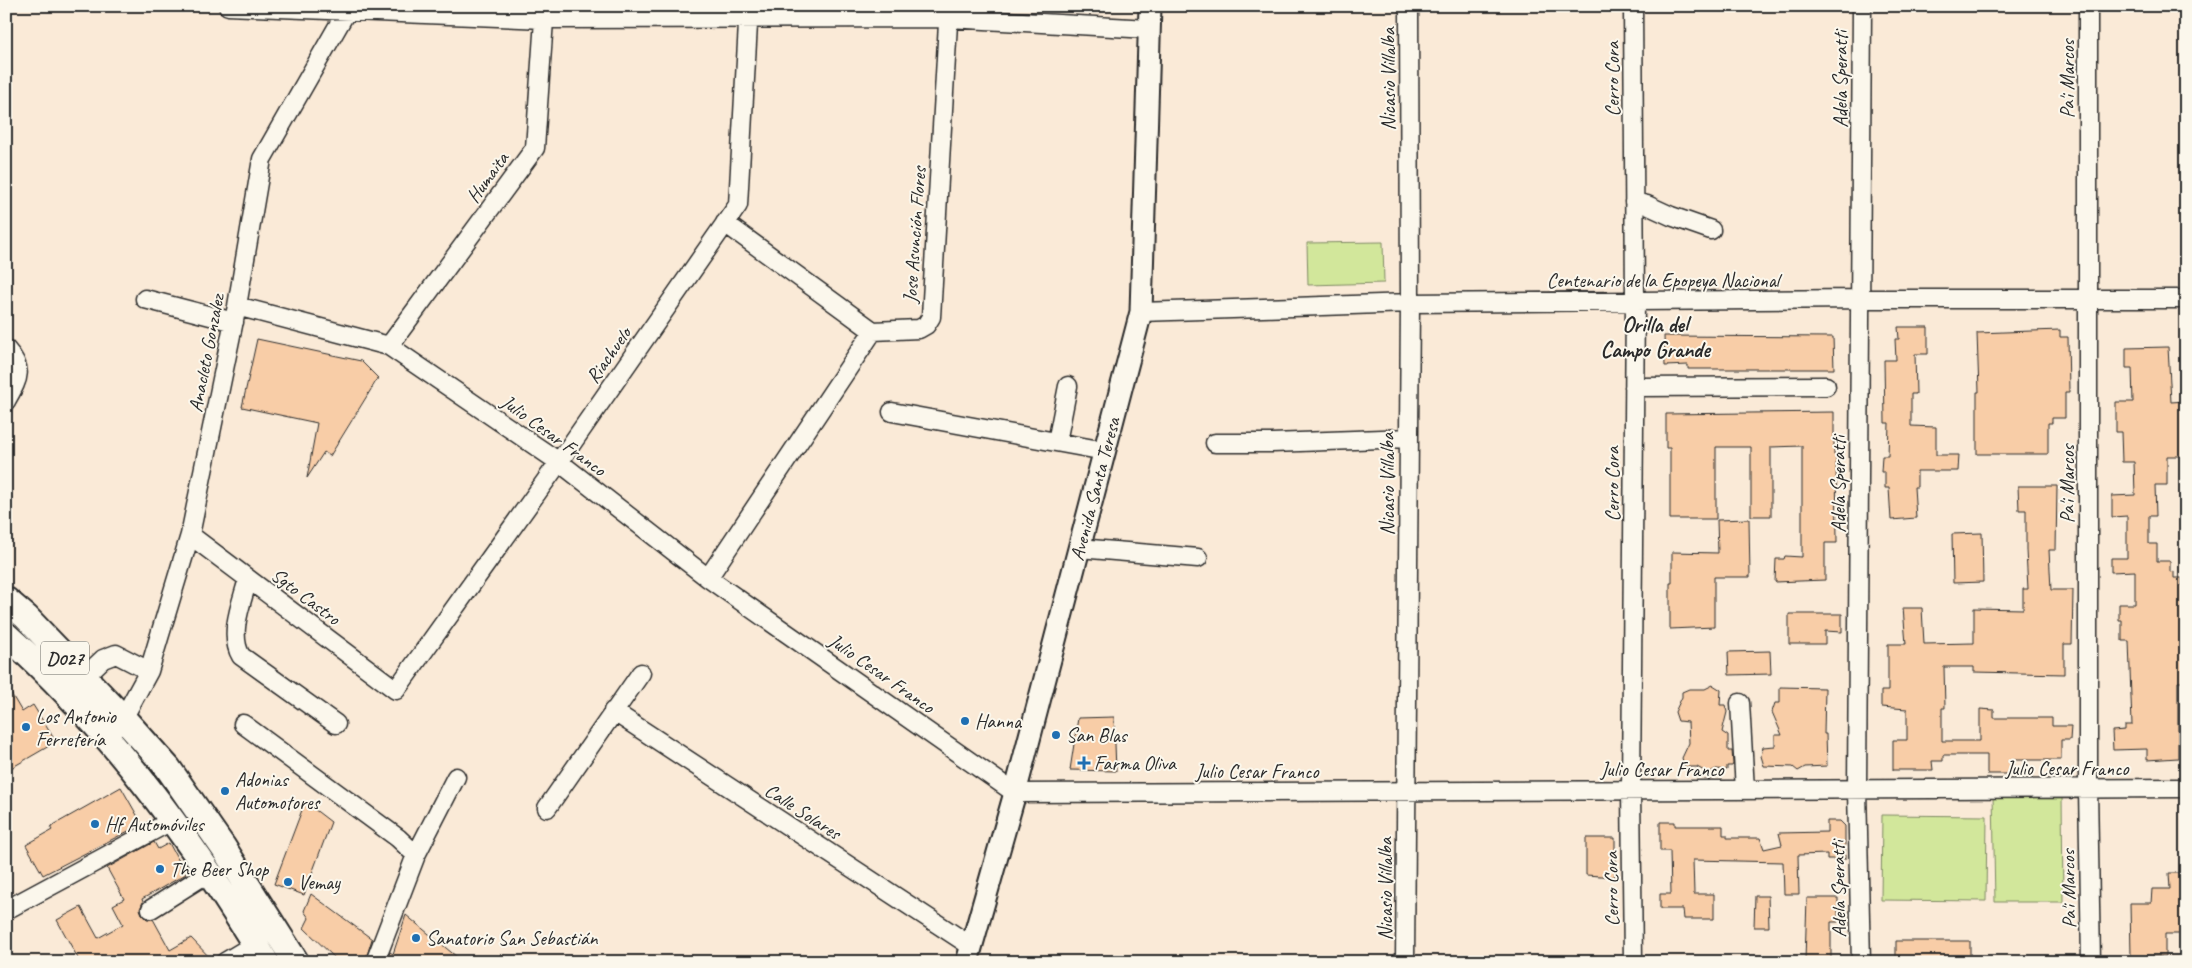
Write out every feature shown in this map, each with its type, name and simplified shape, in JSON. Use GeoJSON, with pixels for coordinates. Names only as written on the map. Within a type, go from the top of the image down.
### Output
{"type":"FeatureCollection","features":[{"type":"Feature","properties":{"kind":"highway","name":"D027"},"geometry":{"type":"LineString","coordinates":[[6,600],[26,617],[124,718],[168,768],[271,919],[296,962]]}},
{"type":"Feature","properties":{"kind":"highway","name":"D027"},"geometry":{"type":"LineString","coordinates":[[6,636],[36,663],[110,742],[173,820],[261,953]]}},
{"type":"Feature","properties":{"kind":"main road","name":"Avenida Santa Teresa"},"geometry":{"type":"LineString","coordinates":[[969,954],[1015,793],[1141,312],[1150,6]]}},
{"type":"Feature","properties":{"kind":"street"},"geometry":{"type":"LineString","coordinates":[[228,6],[545,13],[949,12],[1149,29]]}},
{"type":"Feature","properties":{"kind":"street","name":"Nicasio Villalba"},"geometry":{"type":"LineString","coordinates":[[1405,962],[1410,303],[1409,6]]}},
{"type":"Feature","properties":{"kind":"street","name":"Cerro Cora"},"geometry":{"type":"LineString","coordinates":[[1633,6],[1635,301],[1631,791],[1633,962]]}},
{"type":"Feature","properties":{"kind":"street","name":"Adela Speratti"},"geometry":{"type":"LineString","coordinates":[[1861,962],[1857,790],[1862,6]]}},
{"type":"Feature","properties":{"kind":"street","name":"Pa'i Marcos"},"geometry":{"type":"LineString","coordinates":[[2088,6],[2088,789],[2090,962]]}},
{"type":"Feature","properties":{"kind":"street","name":"Anacleto Gonzalez"},"geometry":{"type":"LineString","coordinates":[[110,742],[149,671],[190,535],[236,314],[262,159],[346,9]]}},
{"type":"Feature","properties":{"kind":"street","name":"Jose Asunción Flores"},"geometry":{"type":"LineString","coordinates":[[873,331],[919,330],[926,325],[930,317],[949,12]]}},
{"type":"Feature","properties":{"kind":"street","name":"Humaita"},"geometry":{"type":"LineString","coordinates":[[389,346],[535,148],[545,13]]}},
{"type":"Feature","properties":{"kind":"street","name":"Riachuelo"},"geometry":{"type":"LineString","coordinates":[[396,690],[559,462],[738,204],[749,13]]}},
{"type":"Feature","properties":{"kind":"street"},"geometry":{"type":"LineString","coordinates":[[1634,202],[1647,205],[1671,216],[1712,230]]}},
{"type":"Feature","properties":{"kind":"street"},"geometry":{"type":"LineString","coordinates":[[708,578],[873,331],[726,223]]}},
{"type":"Feature","properties":{"kind":"street","name":"Julio Cesar Franco"},"geometry":{"type":"LineString","coordinates":[[145,299],[236,314],[389,346],[559,462],[708,578],[1015,793],[2186,788]]}},
{"type":"Feature","properties":{"kind":"street","name":"Centenario de la Epopeya Nacional"},"geometry":{"type":"LineString","coordinates":[[1141,312],[1410,303],[1861,299],[2186,299]]}},
{"type":"Feature","properties":{"kind":"street"},"geometry":{"type":"LineString","coordinates":[[6,350],[19,368],[18,379],[6,401]]}},
{"type":"Feature","properties":{"kind":"street"},"geometry":{"type":"LineString","coordinates":[[1057,442],[1068,386]]}},
{"type":"Feature","properties":{"kind":"street"},"geometry":{"type":"LineString","coordinates":[[1634,387],[1826,386]]}},
{"type":"Feature","properties":{"kind":"street"},"geometry":{"type":"LineString","coordinates":[[892,412],[1105,451]]}},
{"type":"Feature","properties":{"kind":"street"},"geometry":{"type":"LineString","coordinates":[[1215,443],[1409,438]]}},
{"type":"Feature","properties":{"kind":"street","name":"Sgto Castro"},"geometry":{"type":"LineString","coordinates":[[190,535],[396,690]]}},
{"type":"Feature","properties":{"kind":"street"},"geometry":{"type":"LineString","coordinates":[[1079,548],[1198,558]]}},
{"type":"Feature","properties":{"kind":"street"},"geometry":{"type":"LineString","coordinates":[[248,579],[234,637],[236,648],[241,656],[336,724]]}},
{"type":"Feature","properties":{"kind":"street"},"geometry":{"type":"LineString","coordinates":[[84,677],[103,658],[116,654],[149,671]]}},
{"type":"Feature","properties":{"kind":"street"},"geometry":{"type":"LineString","coordinates":[[547,808],[641,673]]}},
{"type":"Feature","properties":{"kind":"street"},"geometry":{"type":"LineString","coordinates":[[1740,703],[1745,790]]}},
{"type":"Feature","properties":{"kind":"street","name":"Calle Solares"},"geometry":{"type":"LineString","coordinates":[[613,711],[969,954]]}},
{"type":"Feature","properties":{"kind":"street"},"geometry":{"type":"LineString","coordinates":[[243,724],[398,838],[416,855]]}},
{"type":"Feature","properties":{"kind":"street"},"geometry":{"type":"LineString","coordinates":[[375,962],[416,855],[456,777]]}},
{"type":"Feature","properties":{"kind":"street"},"geometry":{"type":"LineString","coordinates":[[6,910],[173,820]]}},
{"type":"Feature","properties":{"kind":"street"},"geometry":{"type":"LineString","coordinates":[[151,909],[208,871]]}},
{"type":"Feature","properties":{"kind":"street"},"geometry":{"type":"LineString","coordinates":[[225,962],[261,953]]}},
{"type":"Feature","properties":{"kind":"green space"},"geometry":{"type":"Polygon","coordinates":[[[1383,242],[1384,283],[1308,285],[1307,243],[1383,242]]]}},
{"type":"Feature","properties":{"kind":"green space"},"geometry":{"type":"Polygon","coordinates":[[[1993,794],[2062,794],[2063,902],[1995,902],[1993,794]]]}},
{"type":"Feature","properties":{"kind":"green space"},"geometry":{"type":"Polygon","coordinates":[[[1882,815],[1987,816],[1986,901],[1881,900],[1882,815]]]}},
{"type":"Feature","properties":{"kind":"building"},"geometry":{"type":"Polygon","coordinates":[[[1898,327],[1928,327],[1928,354],[1915,354],[1916,394],[1911,394],[1911,426],[1936,427],[1936,455],[1959,455],[1958,471],[1917,471],[1917,487],[1914,487],[1916,518],[1891,520],[1889,488],[1885,488],[1885,472],[1881,472],[1882,456],[1888,456],[1889,423],[1885,423],[1884,360],[1896,360],[1895,339],[1899,339],[1898,327]]]}},
{"type":"Feature","properties":{"kind":"building"},"geometry":{"type":"Polygon","coordinates":[[[2060,330],[2060,337],[2068,337],[2069,392],[2065,392],[2065,418],[2052,418],[2052,423],[2048,423],[2048,454],[1977,454],[1977,392],[1979,392],[1977,333],[2060,330]]]}},
{"type":"Feature","properties":{"kind":"building"},"geometry":{"type":"Polygon","coordinates":[[[1664,336],[1833,337],[1834,369],[1688,369],[1688,365],[1665,366],[1664,336]]]}},
{"type":"Feature","properties":{"kind":"building"},"geometry":{"type":"Polygon","coordinates":[[[257,339],[361,361],[378,378],[330,456],[324,452],[307,478],[317,423],[242,407],[257,339]]]}},
{"type":"Feature","properties":{"kind":"building"},"geometry":{"type":"Polygon","coordinates":[[[2168,347],[2171,402],[2186,401],[2186,456],[2167,456],[2167,485],[2155,485],[2156,516],[2149,516],[2149,544],[2157,544],[2157,561],[2170,561],[2170,572],[2174,571],[2174,578],[2182,578],[2182,632],[2186,632],[2186,682],[2178,682],[2178,758],[2147,760],[2147,749],[2113,750],[2112,731],[2125,730],[2125,725],[2132,725],[2129,641],[2122,641],[2122,620],[2119,620],[2119,604],[2135,604],[2135,571],[2111,572],[2111,558],[2127,558],[2127,516],[2112,517],[2112,496],[2135,495],[2134,462],[2122,462],[2121,432],[2116,432],[2116,402],[2133,402],[2132,368],[2126,368],[2126,348],[2168,347]]]}},
{"type":"Feature","properties":{"kind":"building"},"geometry":{"type":"Polygon","coordinates":[[[1834,412],[1837,543],[1825,543],[1825,580],[1775,582],[1776,559],[1784,559],[1785,556],[1802,557],[1802,446],[1771,447],[1771,516],[1751,516],[1751,447],[1716,447],[1716,519],[1670,519],[1670,448],[1666,448],[1666,414],[1834,412]]]}},
{"type":"Feature","properties":{"kind":"building"},"geometry":{"type":"Polygon","coordinates":[[[2018,486],[2057,486],[2056,550],[2049,550],[2051,590],[2073,590],[2072,644],[2064,644],[2064,674],[1974,672],[1974,667],[1944,667],[1945,708],[1942,708],[1942,741],[1980,741],[1980,709],[1994,710],[1994,718],[2052,718],[2052,726],[2071,726],[2070,740],[2061,740],[2061,760],[2013,760],[2013,774],[1987,774],[1987,755],[1943,755],[1943,761],[1932,761],[1933,770],[1893,770],[1893,740],[1907,740],[1907,709],[1881,707],[1881,691],[1888,691],[1888,644],[1906,644],[1903,608],[1922,608],[1924,644],[1974,643],[1974,608],[2023,609],[2023,589],[2028,589],[2026,510],[2019,510],[2018,486]]]}},
{"type":"Feature","properties":{"kind":"building"},"geometry":{"type":"Polygon","coordinates":[[[1749,519],[1750,577],[1714,577],[1714,627],[1670,629],[1672,552],[1718,553],[1717,520],[1749,519]]]}},
{"type":"Feature","properties":{"kind":"building"},"geometry":{"type":"Polygon","coordinates":[[[1982,533],[1983,582],[1953,583],[1952,534],[1982,533]]]}},
{"type":"Feature","properties":{"kind":"building"},"geometry":{"type":"Polygon","coordinates":[[[1789,614],[1842,614],[1842,632],[1825,631],[1825,644],[1789,644],[1789,614]]]}},
{"type":"Feature","properties":{"kind":"building"},"geometry":{"type":"Polygon","coordinates":[[[1770,651],[1771,674],[1729,675],[1728,652],[1770,651]]]}},
{"type":"Feature","properties":{"kind":"building","name":"Los Antonio Ferretería"},"geometry":{"type":"Polygon","coordinates":[[[6,685],[22,712],[33,705],[56,742],[6,771],[6,685]]]}},
{"type":"Feature","properties":{"kind":"building"},"geometry":{"type":"Polygon","coordinates":[[[1713,685],[1721,690],[1720,705],[1725,705],[1727,712],[1722,732],[1728,736],[1728,751],[1732,751],[1733,764],[1732,766],[1727,766],[1727,770],[1716,769],[1708,773],[1697,767],[1685,767],[1682,758],[1689,743],[1688,722],[1678,721],[1675,712],[1682,697],[1682,692],[1689,689],[1705,689],[1713,685]]]}},
{"type":"Feature","properties":{"kind":"building"},"geometry":{"type":"Polygon","coordinates":[[[1780,687],[1825,688],[1824,734],[1826,734],[1827,766],[1805,767],[1798,771],[1793,767],[1764,766],[1761,756],[1763,747],[1775,746],[1775,735],[1782,735],[1772,712],[1775,703],[1780,703],[1780,687]]]}},
{"type":"Feature","properties":{"kind":"building"},"geometry":{"type":"Polygon","coordinates":[[[1114,717],[1116,771],[1070,770],[1078,718],[1114,717]]]}},
{"type":"Feature","properties":{"kind":"building","name":"Hf Automóviles"},"geometry":{"type":"Polygon","coordinates":[[[121,787],[142,824],[43,875],[26,845],[52,830],[50,827],[121,787]]]}},
{"type":"Feature","properties":{"kind":"building"},"geometry":{"type":"Polygon","coordinates":[[[305,802],[331,822],[304,895],[274,884],[305,802]]]}},
{"type":"Feature","properties":{"kind":"building"},"geometry":{"type":"Polygon","coordinates":[[[1827,821],[1840,821],[1845,826],[1845,859],[1827,859],[1827,854],[1798,855],[1799,894],[1784,894],[1783,862],[1693,860],[1694,894],[1714,894],[1714,919],[1684,919],[1683,909],[1660,909],[1660,894],[1671,894],[1670,851],[1660,851],[1660,822],[1675,822],[1675,826],[1723,826],[1723,835],[1727,835],[1727,838],[1760,838],[1764,849],[1782,845],[1779,833],[1827,832],[1827,821]]]}},
{"type":"Feature","properties":{"kind":"building"},"geometry":{"type":"Polygon","coordinates":[[[1586,838],[1615,838],[1615,877],[1586,875],[1586,838]]]}},
{"type":"Feature","properties":{"kind":"building"},"geometry":{"type":"Polygon","coordinates":[[[154,842],[158,849],[169,843],[186,874],[142,899],[143,902],[140,909],[142,914],[147,919],[153,919],[170,950],[191,938],[214,962],[80,962],[57,920],[81,907],[98,938],[123,924],[113,905],[124,899],[107,868],[154,842]]]}},
{"type":"Feature","properties":{"kind":"building"},"geometry":{"type":"Polygon","coordinates":[[[2169,873],[2186,873],[2186,934],[2165,934],[2165,957],[2131,956],[2130,903],[2151,903],[2152,889],[2170,889],[2169,873]]]}},
{"type":"Feature","properties":{"kind":"building"},"geometry":{"type":"Polygon","coordinates":[[[311,894],[372,939],[365,962],[339,962],[304,928],[309,918],[304,911],[311,894]]]}},
{"type":"Feature","properties":{"kind":"building"},"geometry":{"type":"Polygon","coordinates":[[[1755,896],[1768,896],[1769,927],[1754,927],[1755,896]]]}},
{"type":"Feature","properties":{"kind":"building"},"geometry":{"type":"Polygon","coordinates":[[[1807,898],[1838,898],[1838,922],[1831,922],[1831,960],[1805,960],[1807,898]]]}},
{"type":"Feature","properties":{"kind":"building","name":"Sanatorio San Sebastián"},"geometry":{"type":"Polygon","coordinates":[[[406,915],[463,962],[386,962],[390,952],[393,954],[406,915]]]}},
{"type":"Feature","properties":{"kind":"building"},"geometry":{"type":"Polygon","coordinates":[[[1896,941],[1970,941],[1970,962],[1896,962],[1896,941]]]}},
{"type":"Feature","properties":{"kind":"place","name":"Hanna"},"geometry":{"type":"Point","coordinates":[965,721]}},
{"type":"Feature","properties":{"kind":"place","name":"Los Antonio Ferretería"},"geometry":{"type":"Point","coordinates":[26,727]}},
{"type":"Feature","properties":{"kind":"place","name":"San Blas"},"geometry":{"type":"Point","coordinates":[1056,735]}},
{"type":"Feature","properties":{"kind":"place","name":"Farma Oliva"},"geometry":{"type":"Point","coordinates":[1084,763]}},
{"type":"Feature","properties":{"kind":"place","name":"Adonias Automotores"},"geometry":{"type":"Point","coordinates":[225,791]}},
{"type":"Feature","properties":{"kind":"place","name":"Hf Automóviles"},"geometry":{"type":"Point","coordinates":[95,824]}},
{"type":"Feature","properties":{"kind":"place","name":"The Beer Shop"},"geometry":{"type":"Point","coordinates":[160,869]}},
{"type":"Feature","properties":{"kind":"place","name":"Vemay"},"geometry":{"type":"Point","coordinates":[288,882]}},
{"type":"Feature","properties":{"kind":"place","name":"Sanatorio San Sebastián"},"geometry":{"type":"Point","coordinates":[416,938]}},
{"type":"Feature","properties":{"kind":"district","name":"Orilla del Campo Grande"},"geometry":{"type":"Point","coordinates":[1655,336]}}]}
